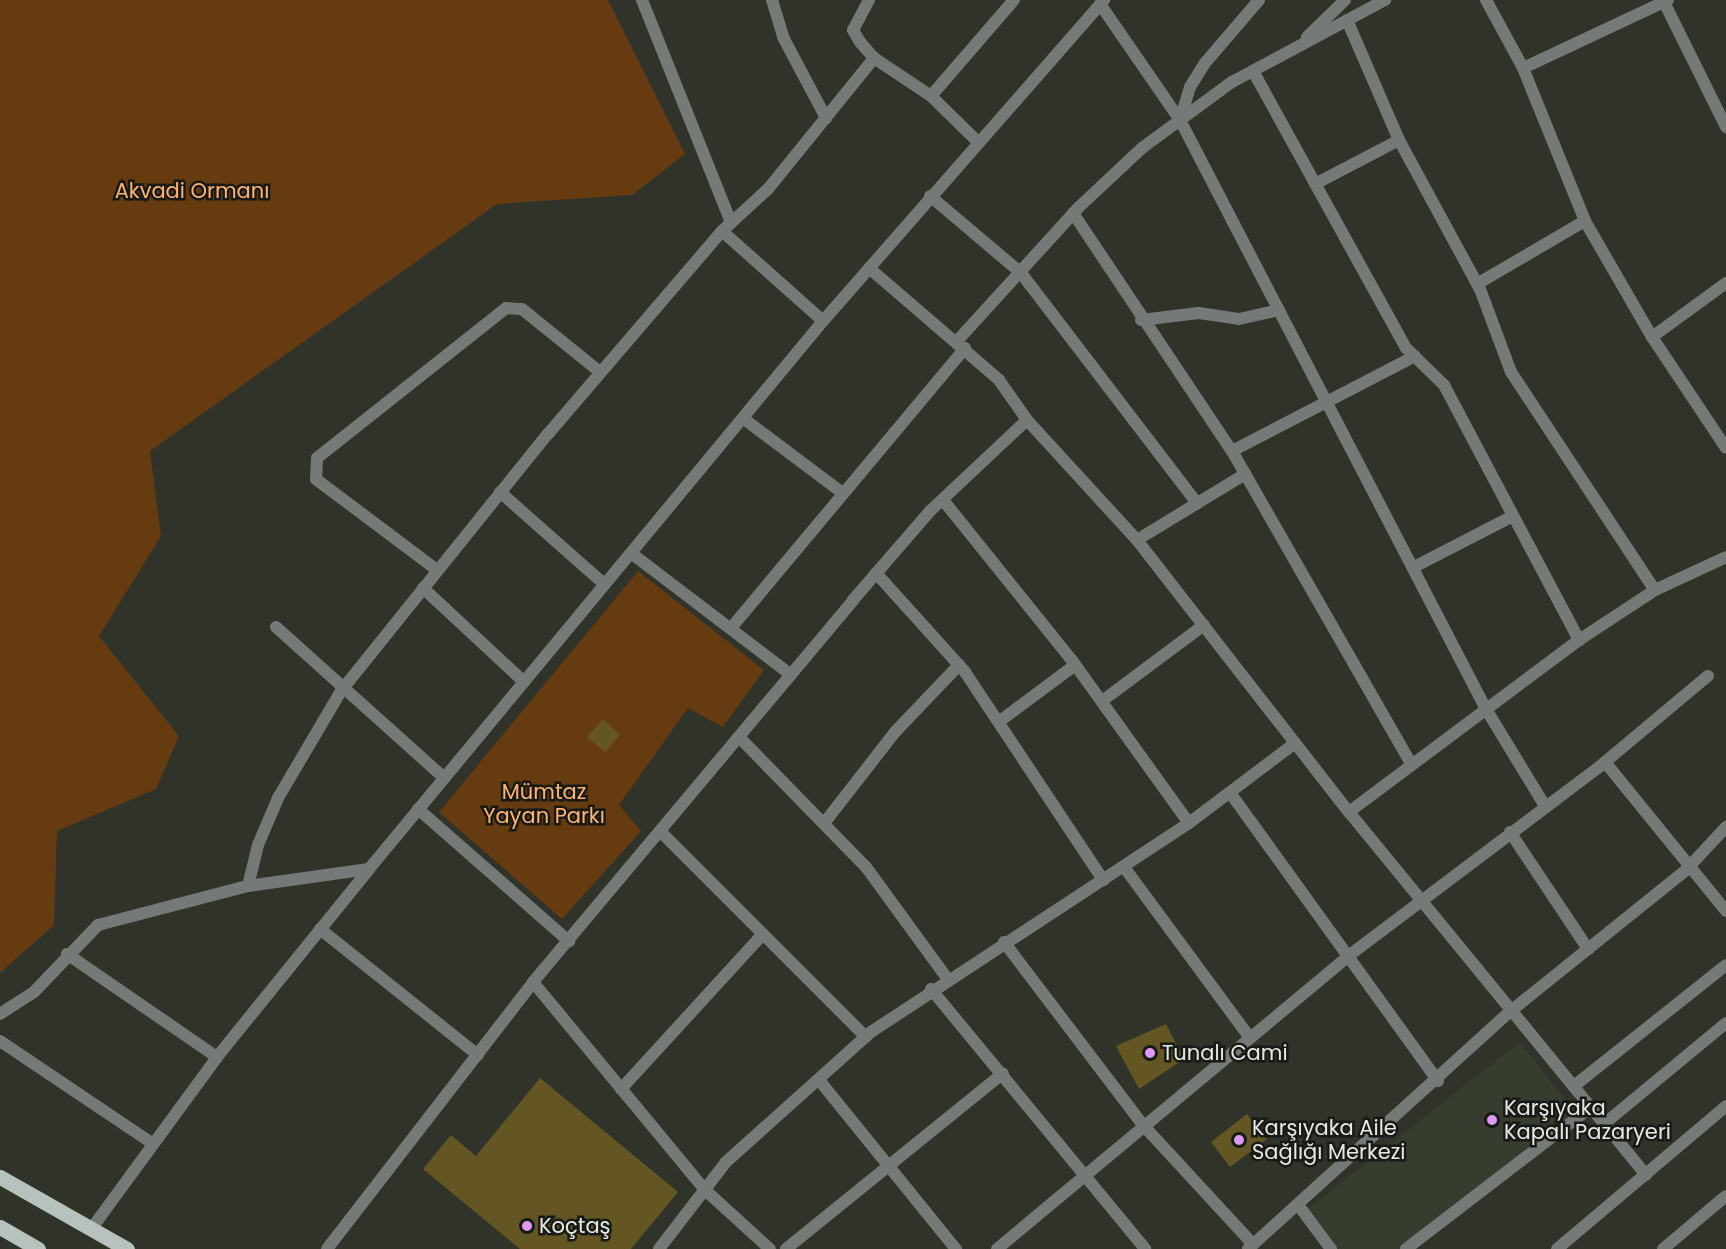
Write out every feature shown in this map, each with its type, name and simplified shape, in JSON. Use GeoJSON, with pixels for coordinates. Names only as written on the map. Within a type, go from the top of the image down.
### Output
{"type":"FeatureCollection","features":[{"type":"Feature","properties":{"kind":"main road"},"geometry":{"type":"LineString","coordinates":[[0,1177],[127,1249]]}},
{"type":"Feature","properties":{"kind":"main road"},"geometry":{"type":"LineString","coordinates":[[0,1227],[38,1249]]}},
{"type":"Feature","properties":{"kind":"street"},"geometry":{"type":"LineString","coordinates":[[642,0],[726,227],[823,321]]}},
{"type":"Feature","properties":{"kind":"street"},"geometry":{"type":"LineString","coordinates":[[772,0],[783,37],[826,118]]}},
{"type":"Feature","properties":{"kind":"street"},"geometry":{"type":"LineString","coordinates":[[869,0],[853,30],[874,58],[931,96],[977,141]]}},
{"type":"Feature","properties":{"kind":"street"},"geometry":{"type":"LineString","coordinates":[[931,96],[1014,0]]}},
{"type":"Feature","properties":{"kind":"street"},"geometry":{"type":"LineString","coordinates":[[1180,120],[1190,87],[1204,63],[1259,0]]}},
{"type":"Feature","properties":{"kind":"street"},"geometry":{"type":"LineString","coordinates":[[1299,46],[1345,0]]}},
{"type":"Feature","properties":{"kind":"street"},"geometry":{"type":"LineString","coordinates":[[731,628],[840,491],[1021,273],[1073,213],[1112,173],[1180,120],[1252,71],[1385,0]]}},
{"type":"Feature","properties":{"kind":"street"},"geometry":{"type":"LineString","coordinates":[[1486,0],[1523,68],[1585,221],[1652,337],[1726,448]]}},
{"type":"Feature","properties":{"kind":"street"},"geometry":{"type":"LineString","coordinates":[[1523,68],[1666,1],[1726,127]]}},
{"type":"Feature","properties":{"kind":"street"},"geometry":{"type":"LineString","coordinates":[[92,1228],[217,1058],[369,868],[823,321],[977,141],[1102,2],[1180,120],[1486,709],[1545,806]]}},
{"type":"Feature","properties":{"kind":"street"},"geometry":{"type":"LineString","coordinates":[[1347,20],[1399,140],[1477,284],[1511,372],[1655,590]]}},
{"type":"Feature","properties":{"kind":"street"},"geometry":{"type":"LineString","coordinates":[[248,886],[258,845],[279,798],[341,691],[500,492],[600,372],[726,227],[768,189],[874,58]]}},
{"type":"Feature","properties":{"kind":"street"},"geometry":{"type":"LineString","coordinates":[[1252,71],[1415,356],[1444,384],[1579,640]]}},
{"type":"Feature","properties":{"kind":"street"},"geometry":{"type":"LineString","coordinates":[[1315,184],[1399,140]]}},
{"type":"Feature","properties":{"kind":"street"},"geometry":{"type":"LineString","coordinates":[[930,196],[1021,273],[1197,503]]}},
{"type":"Feature","properties":{"kind":"street"},"geometry":{"type":"LineString","coordinates":[[1073,213],[1141,320],[1232,451],[1410,762]]}},
{"type":"Feature","properties":{"kind":"street"},"geometry":{"type":"LineString","coordinates":[[1477,284],[1585,221]]}},
{"type":"Feature","properties":{"kind":"street"},"geometry":{"type":"LineString","coordinates":[[868,268],[962,344],[999,380],[1027,420],[1137,540],[1349,812],[1646,1175]]}},
{"type":"Feature","properties":{"kind":"street"},"geometry":{"type":"LineString","coordinates":[[1652,337],[1726,283]]}},
{"type":"Feature","properties":{"kind":"street"},"geometry":{"type":"LineString","coordinates":[[437,570],[316,479],[317,458],[506,308],[522,309],[600,372]]}},
{"type":"Feature","properties":{"kind":"street"},"geometry":{"type":"LineString","coordinates":[[1141,320],[1199,313],[1239,319],[1279,310]]}},
{"type":"Feature","properties":{"kind":"street"},"geometry":{"type":"LineString","coordinates":[[1232,451],[1415,356]]}},
{"type":"Feature","properties":{"kind":"street"},"geometry":{"type":"LineString","coordinates":[[744,419],[840,491]]}},
{"type":"Feature","properties":{"kind":"street"},"geometry":{"type":"LineString","coordinates":[[327,1249],[533,982],[662,832],[876,573],[943,500],[1027,420]]}},
{"type":"Feature","properties":{"kind":"street"},"geometry":{"type":"LineString","coordinates":[[1137,540],[1245,474]]}},
{"type":"Feature","properties":{"kind":"street"},"geometry":{"type":"LineString","coordinates":[[500,492],[604,584]]}},
{"type":"Feature","properties":{"kind":"street"},"geometry":{"type":"LineString","coordinates":[[943,500],[1075,665],[1189,823]]}},
{"type":"Feature","properties":{"kind":"street"},"geometry":{"type":"LineString","coordinates":[[1414,567],[1513,516]]}},
{"type":"Feature","properties":{"kind":"street"},"geometry":{"type":"LineString","coordinates":[[631,553],[791,675]]}},
{"type":"Feature","properties":{"kind":"street"},"geometry":{"type":"LineString","coordinates":[[1349,812],[1410,762],[1579,640],[1655,590],[1726,557]]}},
{"type":"Feature","properties":{"kind":"street"},"geometry":{"type":"LineString","coordinates":[[876,573],[959,665],[1000,721],[1103,880]]}},
{"type":"Feature","properties":{"kind":"street"},"geometry":{"type":"LineString","coordinates":[[423,588],[524,682]]}},
{"type":"Feature","properties":{"kind":"street"},"geometry":{"type":"LineString","coordinates":[[1102,701],[1204,626]]}},
{"type":"Feature","properties":{"kind":"street"},"geometry":{"type":"LineString","coordinates":[[276,627],[341,691],[444,778]]}},
{"type":"Feature","properties":{"kind":"street"},"geometry":{"type":"LineString","coordinates":[[825,822],[895,732],[959,665]]}},
{"type":"Feature","properties":{"kind":"street"},"geometry":{"type":"LineString","coordinates":[[1000,721],[1075,665]]}},
{"type":"Feature","properties":{"kind":"street"},"geometry":{"type":"LineString","coordinates":[[997,1249],[1347,957],[1605,762],[1708,676]]}},
{"type":"Feature","properties":{"kind":"street"},"geometry":{"type":"LineString","coordinates":[[740,738],[825,822],[910,923],[946,978]]}},
{"type":"Feature","properties":{"kind":"street"},"geometry":{"type":"LineString","coordinates":[[659,1249],[726,1162],[866,1037],[946,978],[1124,867],[1189,823],[1231,794],[1295,743]]}},
{"type":"Feature","properties":{"kind":"street"},"geometry":{"type":"LineString","coordinates":[[1605,762],[1687,869],[1726,911]]}},
{"type":"Feature","properties":{"kind":"street"},"geometry":{"type":"LineString","coordinates":[[1231,794],[1438,1081]]}},
{"type":"Feature","properties":{"kind":"street"},"geometry":{"type":"LineString","coordinates":[[418,809],[569,941]]}},
{"type":"Feature","properties":{"kind":"street"},"geometry":{"type":"LineString","coordinates":[[1004,942],[1143,1125],[1250,1247],[1438,1081],[1512,1010],[1687,869],[1726,827]]}},
{"type":"Feature","properties":{"kind":"street"},"geometry":{"type":"LineString","coordinates":[[662,832],[866,1037]]}},
{"type":"Feature","properties":{"kind":"street"},"geometry":{"type":"LineString","coordinates":[[1510,832],[1588,949]]}},
{"type":"Feature","properties":{"kind":"street"},"geometry":{"type":"LineString","coordinates":[[1124,867],[1250,1038]]}},
{"type":"Feature","properties":{"kind":"street"},"geometry":{"type":"LineString","coordinates":[[0,1014],[34,992],[67,954],[98,925],[248,886],[369,868]]}},
{"type":"Feature","properties":{"kind":"street"},"geometry":{"type":"LineString","coordinates":[[320,929],[478,1055]]}},
{"type":"Feature","properties":{"kind":"street"},"geometry":{"type":"LineString","coordinates":[[621,1089],[763,934]]}},
{"type":"Feature","properties":{"kind":"street"},"geometry":{"type":"LineString","coordinates":[[67,954],[217,1058]]}},
{"type":"Feature","properties":{"kind":"street"},"geometry":{"type":"LineString","coordinates":[[1574,1086],[1726,965]]}},
{"type":"Feature","properties":{"kind":"street"},"geometry":{"type":"LineString","coordinates":[[533,982],[704,1189],[770,1249]]}},
{"type":"Feature","properties":{"kind":"street"},"geometry":{"type":"LineString","coordinates":[[931,989],[1003,1073],[1084,1178],[1145,1249]]}},
{"type":"Feature","properties":{"kind":"street"},"geometry":{"type":"LineString","coordinates":[[1604,1124],[1726,1023]]}},
{"type":"Feature","properties":{"kind":"street"},"geometry":{"type":"LineString","coordinates":[[0,1041],[153,1144]]}},
{"type":"Feature","properties":{"kind":"street"},"geometry":{"type":"LineString","coordinates":[[786,1249],[1003,1073]]}},
{"type":"Feature","properties":{"kind":"street"},"geometry":{"type":"LineString","coordinates":[[819,1080],[892,1165],[956,1249]]}},
{"type":"Feature","properties":{"kind":"street"},"geometry":{"type":"LineString","coordinates":[[1557,1249],[1726,1106]]}},
{"type":"Feature","properties":{"kind":"street"},"geometry":{"type":"LineString","coordinates":[[1406,1249],[1591,1107]]}},
{"type":"Feature","properties":{"kind":"street"},"geometry":{"type":"LineString","coordinates":[[1663,1249],[1726,1196]]}},
{"type":"Feature","properties":{"kind":"street"},"geometry":{"type":"LineString","coordinates":[[1299,1206],[1331,1249]]}},
{"type":"Feature","properties":{"kind":"shaded area"},"geometry":{"type":"Polygon","coordinates":[[[1520,1042],[1574,1111],[1399,1249],[1339,1249],[1308,1209],[1520,1042]]]}},
{"type":"Feature","properties":{"kind":"green space","name":"Akvadi Ormanı"},"geometry":{"type":"Polygon","coordinates":[[[0,0],[608,0],[685,154],[632,195],[497,204],[150,451],[161,536],[99,636],[179,736],[156,789],[57,831],[54,925],[0,973],[0,0]]]}},
{"type":"Feature","properties":{"kind":"green space","name":"Mümtaz Yayan Parkı"},"geometry":{"type":"Polygon","coordinates":[[[638,571],[764,670],[723,727],[688,708],[619,805],[641,831],[562,919],[439,812],[638,571]]]}},
{"type":"Feature","properties":{"kind":"building"},"geometry":{"type":"Polygon","coordinates":[[[603,719],[620,735],[605,752],[587,737],[603,719]]]}},
{"type":"Feature","properties":{"kind":"building","name":"Tunalı Cami"},"geometry":{"type":"Polygon","coordinates":[[[1166,1024],[1184,1059],[1139,1089],[1116,1046],[1166,1024]]]}},
{"type":"Feature","properties":{"kind":"building"},"geometry":{"type":"Polygon","coordinates":[[[540,1078],[678,1192],[631,1249],[520,1249],[423,1169],[451,1135],[476,1156],[540,1078]]]}},
{"type":"Feature","properties":{"kind":"building","name":"Karşıyaka Aile Sağlığı Merkezi"},"geometry":{"type":"Polygon","coordinates":[[[1247,1114],[1267,1139],[1230,1167],[1211,1142],[1247,1114]]]}},
{"type":"Feature","properties":{"kind":"place","name":"Tunalı Cami"},"geometry":{"type":"Point","coordinates":[1150,1053]}},
{"type":"Feature","properties":{"kind":"place","name":"Karşıyaka Kapalı Pazaryeri"},"geometry":{"type":"Point","coordinates":[1492,1120]}},
{"type":"Feature","properties":{"kind":"place","name":"Karşıyaka Aile Sağlığı Merkezi"},"geometry":{"type":"Point","coordinates":[1239,1140]}},
{"type":"Feature","properties":{"kind":"place","name":"Koçtaş"},"geometry":{"type":"Point","coordinates":[527,1226]}}]}
